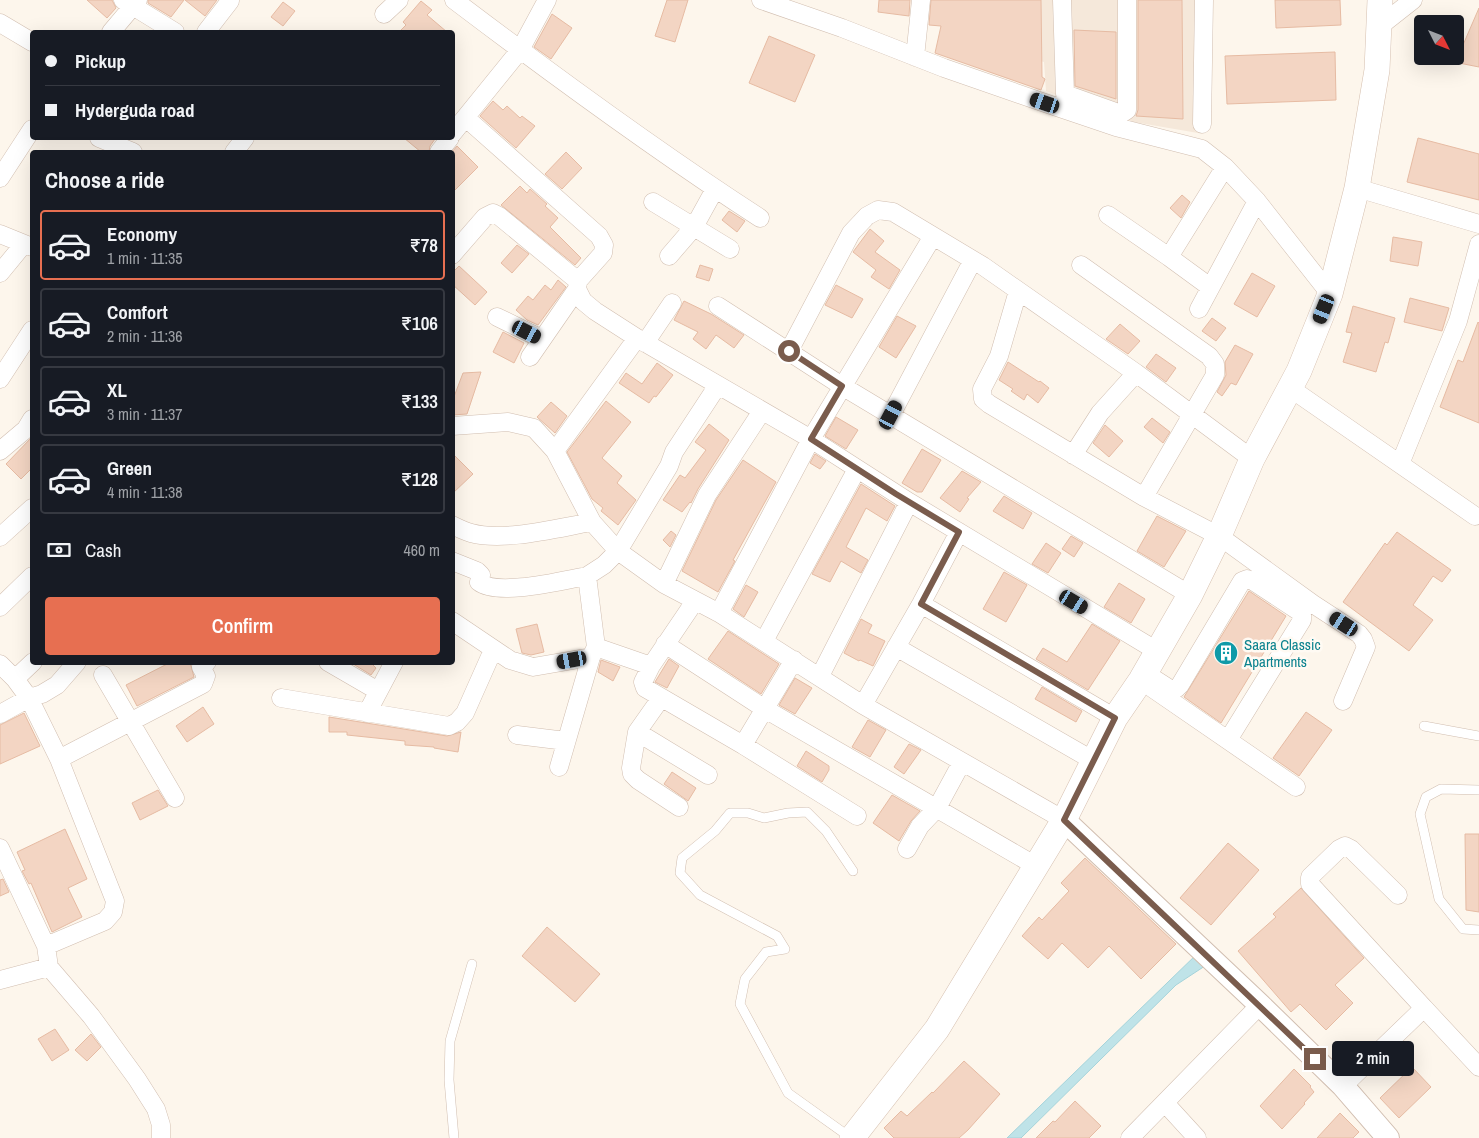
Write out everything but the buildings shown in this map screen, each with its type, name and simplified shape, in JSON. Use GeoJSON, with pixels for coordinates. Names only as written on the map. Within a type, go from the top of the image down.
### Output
{"type":"FeatureCollection","features":[{"type":"Feature","properties":{"kind":"main road"},"geometry":{"type":"LineString","coordinates":[[851,1138],[937,1029],[1064,820],[1115,718],[1148,668],[1190,595],[1219,536],[1252,459],[1299,371],[1330,294],[1357,188],[1378,70],[1380,0]]}},
{"type":"Feature","properties":{"kind":"street"},"geometry":{"type":"LineString","coordinates":[[384,14],[398,0]]}},
{"type":"Feature","properties":{"kind":"street"},"geometry":{"type":"LineString","coordinates":[[454,0],[520,50],[715,189],[760,218]]}},
{"type":"Feature","properties":{"kind":"street"},"geometry":{"type":"LineString","coordinates":[[530,357],[578,285],[603,253],[604,245],[598,236],[456,126],[520,50],[547,0]]}},
{"type":"Feature","properties":{"kind":"street"},"geometry":{"type":"LineString","coordinates":[[760,0],[842,28],[944,68],[1116,127],[1202,149],[1225,167],[1257,201],[1330,294]]}},
{"type":"Feature","properties":{"kind":"street"},"geometry":{"type":"LineString","coordinates":[[915,56],[921,0]]}},
{"type":"Feature","properties":{"kind":"street"},"geometry":{"type":"LineString","coordinates":[[1062,0],[1065,94],[1121,114],[1127,110],[1127,0]]}},
{"type":"Feature","properties":{"kind":"street"},"geometry":{"type":"LineString","coordinates":[[1202,124],[1204,0]]}},
{"type":"Feature","properties":{"kind":"street"},"geometry":{"type":"LineString","coordinates":[[1380,26],[1412,0]]}},
{"type":"Feature","properties":{"kind":"street"},"geometry":{"type":"LineString","coordinates":[[208,30],[230,1]]}},
{"type":"Feature","properties":{"kind":"street"},"geometry":{"type":"LineString","coordinates":[[112,30],[131,2],[172,30]]}},
{"type":"Feature","properties":{"kind":"street"},"geometry":{"type":"LineString","coordinates":[[0,23],[30,41]]}},
{"type":"Feature","properties":{"kind":"street"},"geometry":{"type":"LineString","coordinates":[[0,178],[5,158],[30,131]]}},
{"type":"Feature","properties":{"kind":"street"},"geometry":{"type":"LineString","coordinates":[[104,140],[128,150]]}},
{"type":"Feature","properties":{"kind":"street"},"geometry":{"type":"LineString","coordinates":[[236,150],[243,140]]}},
{"type":"Feature","properties":{"kind":"street"},"geometry":{"type":"LineString","coordinates":[[1169,256],[1225,167]]}},
{"type":"Feature","properties":{"kind":"street"},"geometry":{"type":"LineString","coordinates":[[1357,188],[1479,224]]}},
{"type":"Feature","properties":{"kind":"street"},"geometry":{"type":"LineString","coordinates":[[669,256],[694,227],[715,189]]}},
{"type":"Feature","properties":{"kind":"street"},"geometry":{"type":"LineString","coordinates":[[1199,310],[1257,201]]}},
{"type":"Feature","properties":{"kind":"street"},"geometry":{"type":"LineString","coordinates":[[653,202],[730,249]]}},
{"type":"Feature","properties":{"kind":"street"},"geometry":{"type":"LineString","coordinates":[[789,351],[851,233],[867,216],[878,210],[894,212],[973,260],[1018,291],[1136,373],[1252,459]]}},
{"type":"Feature","properties":{"kind":"street"},"geometry":{"type":"LineString","coordinates":[[455,252],[485,217],[493,213],[499,216],[578,285],[584,301],[595,311],[641,341],[811,439],[959,532],[1148,668],[1228,740],[1296,787]]}},
{"type":"Feature","properties":{"kind":"street"},"geometry":{"type":"LineString","coordinates":[[1108,215],[1169,256],[1210,287]]}},
{"type":"Feature","properties":{"kind":"street"},"geometry":{"type":"LineString","coordinates":[[0,234],[28,246],[0,273]]}},
{"type":"Feature","properties":{"kind":"street"},"geometry":{"type":"LineString","coordinates":[[719,613],[811,439],[933,236]]}},
{"type":"Feature","properties":{"kind":"street"},"geometry":{"type":"LineString","coordinates":[[1400,464],[1458,321],[1479,244]]}},
{"type":"Feature","properties":{"kind":"street"},"geometry":{"type":"LineString","coordinates":[[891,415],[973,260]]}},
{"type":"Feature","properties":{"kind":"street"},"geometry":{"type":"LineString","coordinates":[[1081,265],[1209,356],[1215,364],[1215,375],[1144,497]]}},
{"type":"Feature","properties":{"kind":"street"},"geometry":{"type":"LineString","coordinates":[[1018,291],[999,356],[982,389],[983,399],[1144,497],[1219,536],[1313,604],[1359,634],[1366,647],[1343,702]]}},
{"type":"Feature","properties":{"kind":"street"},"geometry":{"type":"LineString","coordinates":[[555,451],[672,303]]}},
{"type":"Feature","properties":{"kind":"street"},"geometry":{"type":"LineString","coordinates":[[718,306],[842,386],[1190,595]]}},
{"type":"Feature","properties":{"kind":"street"},"geometry":{"type":"LineString","coordinates":[[497,317],[542,339]]}},
{"type":"Feature","properties":{"kind":"street"},"geometry":{"type":"LineString","coordinates":[[0,379],[30,333]]}},
{"type":"Feature","properties":{"kind":"street"},"geometry":{"type":"LineString","coordinates":[[1073,455],[1100,413],[1136,373]]}},
{"type":"Feature","properties":{"kind":"street"},"geometry":{"type":"LineString","coordinates":[[455,562],[481,574],[479,582],[483,586],[516,589],[588,576],[604,565],[618,551],[669,466],[674,452],[718,385]]}},
{"type":"Feature","properties":{"kind":"street"},"geometry":{"type":"LineString","coordinates":[[1290,388],[1475,516]]}},
{"type":"Feature","properties":{"kind":"street"},"geometry":{"type":"LineString","coordinates":[[664,584],[707,495],[762,411]]}},
{"type":"Feature","properties":{"kind":"street"},"geometry":{"type":"LineString","coordinates":[[455,426],[508,422],[534,428],[555,451],[592,522],[618,551],[664,584],[719,613],[820,676],[862,705],[1064,820],[1343,1086],[1388,1138]]}},
{"type":"Feature","properties":{"kind":"street"},"geometry":{"type":"LineString","coordinates":[[0,451],[30,428]]}},
{"type":"Feature","properties":{"kind":"street"},"geometry":{"type":"LineString","coordinates":[[764,641],[856,469]]}},
{"type":"Feature","properties":{"kind":"street"},"geometry":{"type":"LineString","coordinates":[[820,676],[909,502]]}},
{"type":"Feature","properties":{"kind":"street"},"geometry":{"type":"LineString","coordinates":[[0,537],[30,510]]}},
{"type":"Feature","properties":{"kind":"street"},"geometry":{"type":"LineString","coordinates":[[455,526],[470,533],[489,536],[516,535],[592,522]]}},
{"type":"Feature","properties":{"kind":"street"},"geometry":{"type":"LineString","coordinates":[[862,705],[921,604],[959,532]]}},
{"type":"Feature","properties":{"kind":"street"},"geometry":{"type":"LineString","coordinates":[[558,767],[593,652],[588,576]]}},
{"type":"Feature","properties":{"kind":"street"},"geometry":{"type":"LineString","coordinates":[[0,607],[30,578]]}},
{"type":"Feature","properties":{"kind":"street"},"geometry":{"type":"LineString","coordinates":[[1148,668],[1170,689],[1176,689],[1242,581],[1247,579],[1300,612],[1302,620],[1228,740]]}},
{"type":"Feature","properties":{"kind":"street"},"geometry":{"type":"LineString","coordinates":[[696,601],[651,666],[643,685],[645,688],[743,745],[857,816]]}},
{"type":"Feature","properties":{"kind":"street"},"geometry":{"type":"LineString","coordinates":[[921,604],[1115,718]]}},
{"type":"Feature","properties":{"kind":"street"},"geometry":{"type":"LineString","coordinates":[[455,623],[510,660],[532,667],[593,652],[651,666]]}},
{"type":"Feature","properties":{"kind":"street"},"geometry":{"type":"LineString","coordinates":[[665,644],[765,709],[1036,866]]}},
{"type":"Feature","properties":{"kind":"street"},"geometry":{"type":"LineString","coordinates":[[896,647],[1094,761]]}},
{"type":"Feature","properties":{"kind":"street"},"geometry":{"type":"LineString","coordinates":[[281,698],[450,726],[466,713],[493,650]]}},
{"type":"Feature","properties":{"kind":"street"},"geometry":{"type":"LineString","coordinates":[[743,745],[794,660]]}},
{"type":"Feature","properties":{"kind":"street"},"geometry":{"type":"LineString","coordinates":[[0,664],[29,698],[59,759],[115,901],[112,912],[105,921],[46,946]]}},
{"type":"Feature","properties":{"kind":"street"},"geometry":{"type":"LineString","coordinates":[[15,680],[30,664]]}},
{"type":"Feature","properties":{"kind":"street"},"geometry":{"type":"LineString","coordinates":[[0,714],[57,685],[74,665]]}},
{"type":"Feature","properties":{"kind":"street"},"geometry":{"type":"LineString","coordinates":[[59,759],[202,684],[206,676],[202,665]]}},
{"type":"Feature","properties":{"kind":"street"},"geometry":{"type":"LineString","coordinates":[[333,665],[378,691]]}},
{"type":"Feature","properties":{"kind":"street"},"geometry":{"type":"LineString","coordinates":[[367,713],[392,665]]}},
{"type":"Feature","properties":{"kind":"street"},"geometry":{"type":"LineString","coordinates":[[103,675],[175,798]]}},
{"type":"Feature","properties":{"kind":"street"},"geometry":{"type":"LineString","coordinates":[[662,698],[637,732],[631,768],[632,774],[638,780],[679,807]]}},
{"type":"Feature","properties":{"kind":"street"},"geometry":{"type":"LineString","coordinates":[[637,732],[708,775]]}},
{"type":"Feature","properties":{"kind":"street"},"geometry":{"type":"LineString","coordinates":[[517,735],[566,741]]}},
{"type":"Feature","properties":{"kind":"street"},"geometry":{"type":"LineString","coordinates":[[907,849],[920,826],[937,808],[962,762]]}},
{"type":"Feature","properties":{"kind":"street"},"geometry":{"type":"LineString","coordinates":[[1398,895],[1351,849],[1345,846],[1339,849],[1310,877],[1310,884],[1479,1068]]}},
{"type":"Feature","properties":{"kind":"street"},"geometry":{"type":"LineString","coordinates":[[0,848],[4,868],[46,946],[49,967],[91,1016],[138,1079],[156,1110],[161,1125],[161,1138]]}},
{"type":"Feature","properties":{"kind":"street"},"geometry":{"type":"LineString","coordinates":[[0,980],[49,967]]}},
{"type":"Feature","properties":{"kind":"street"},"geometry":{"type":"LineString","coordinates":[[1130,1138],[1260,1005]]}},
{"type":"Feature","properties":{"kind":"street"},"geometry":{"type":"LineString","coordinates":[[1343,1086],[1424,1008]]}},
{"type":"Feature","properties":{"kind":"street"},"geometry":{"type":"LineString","coordinates":[[1164,1103],[1197,1138]]}},
{"type":"Feature","properties":{"kind":"lane"},"geometry":{"type":"LineString","coordinates":[[1424,726],[1479,736]]}},
{"type":"Feature","properties":{"kind":"lane"},"geometry":{"type":"LineString","coordinates":[[1479,790],[1441,789],[1426,797],[1420,814],[1439,899],[1463,929],[1479,930]]}},
{"type":"Feature","properties":{"kind":"lane"},"geometry":{"type":"LineString","coordinates":[[851,1138],[788,1093],[740,1004],[745,979],[766,952],[785,949],[777,936],[700,895],[680,873],[682,858],[714,831],[730,813],[748,814],[764,818],[788,813],[807,812],[826,831],[853,871]]}},
{"type":"Feature","properties":{"kind":"lane"},"geometry":{"type":"LineString","coordinates":[[454,1138],[449,1080],[450,1041],[472,964]]}},
{"type":"Feature","properties":{"kind":"shaded area"},"geometry":{"type":"Polygon","coordinates":[[[981,0],[1195,0],[1198,133],[1128,121],[1046,91],[1044,62],[980,44],[981,0]]]}},
{"type":"Feature","properties":{"kind":"water"},"geometry":{"type":"Polygon","coordinates":[[[1199,952],[1211,962],[1176,985],[1021,1138],[1007,1138],[1199,952]]]}},
{"type":"Feature","properties":{"kind":"place","name":"Saara Classic Apartments"},"geometry":{"type":"Point","coordinates":[1226,653]}},
{"type":"Feature","properties":{"kind":"route"},"geometry":{"type":"LineString","coordinates":[[789,351],[842,386],[811,439],[959,532],[921,604],[1115,718],[1064,820],[1315,1059]]}}]}
